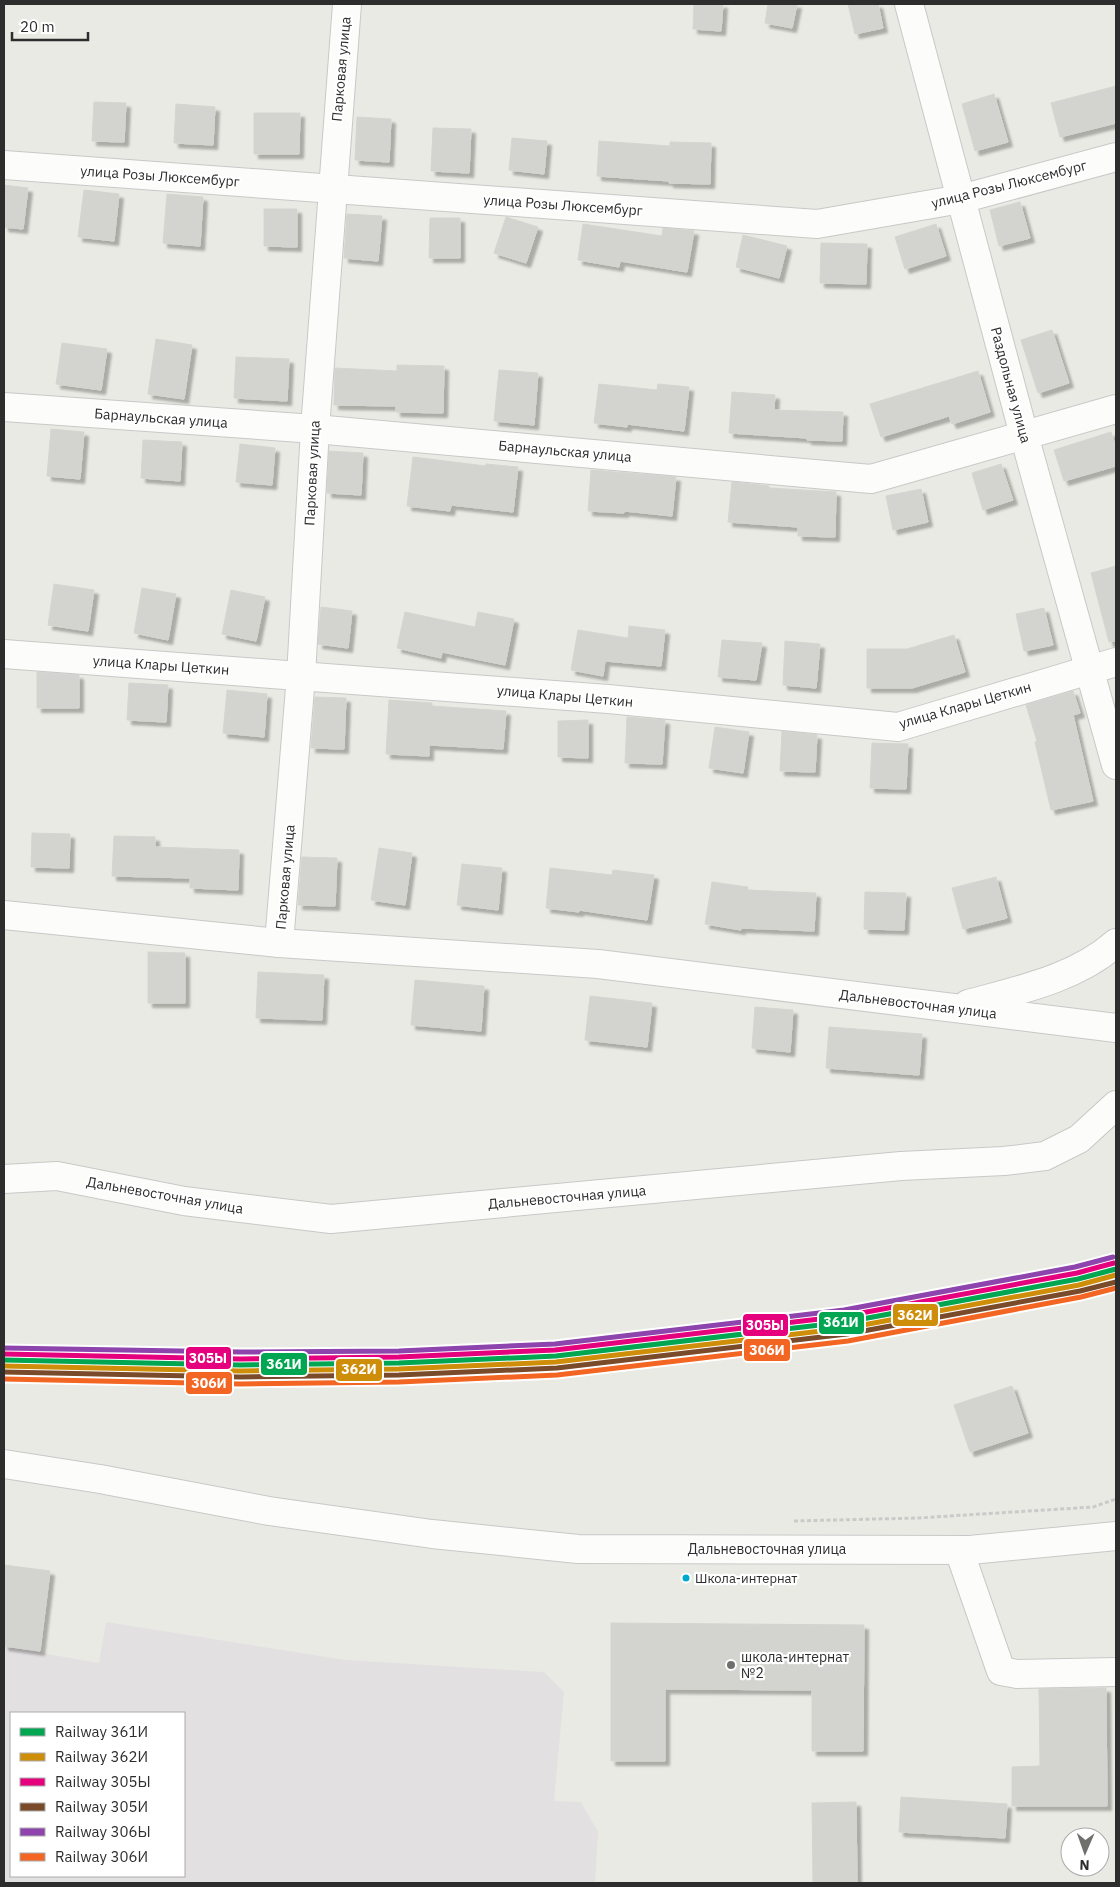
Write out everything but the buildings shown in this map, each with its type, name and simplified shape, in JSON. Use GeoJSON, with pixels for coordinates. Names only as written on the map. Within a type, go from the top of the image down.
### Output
{"type":"FeatureCollection","features":[{"type":"Feature","properties":{"kind":"street","name":"Парковая улица"},"geometry":{"type":"LineString","coordinates":[[279,943],[301,676],[315,429],[347,4]]}},
{"type":"Feature","properties":{"kind":"street","name":"Раздольная улица"},"geometry":{"type":"LineString","coordinates":[[909,4],[1024,435],[1116,765]]}},
{"type":"Feature","properties":{"kind":"street","name":"улица Розы Люксембург"},"geometry":{"type":"LineString","coordinates":[[4,165],[817,224],[961,199],[1116,157]]}},
{"type":"Feature","properties":{"kind":"street","name":"Барнаульская улица"},"geometry":{"type":"LineString","coordinates":[[4,407],[315,429],[871,479],[1116,410]]}},
{"type":"Feature","properties":{"kind":"street","name":"улица Клары Цеткин"},"geometry":{"type":"LineString","coordinates":[[4,654],[608,699],[898,727],[1116,662]]}},
{"type":"Feature","properties":{"kind":"street","name":"Дальневосточная улица"},"geometry":{"type":"LineString","coordinates":[[4,914],[279,943],[598,964],[1116,1028]]}},
{"type":"Feature","properties":{"kind":"street"},"geometry":{"type":"LineString","coordinates":[[954,1008],[1049,982],[1101,956],[1116,943]]}},
{"type":"Feature","properties":{"kind":"street","name":"Дальневосточная улица"},"geometry":{"type":"LineString","coordinates":[[4,1179],[57,1176],[184,1201],[331,1219],[891,1167],[1044,1156],[1079,1140],[1116,1105]]}},
{"type":"Feature","properties":{"kind":"street","name":"Дальневосточная улица"},"geometry":{"type":"LineString","coordinates":[[4,1464],[100,1479],[269,1510],[432,1534],[578,1549],[959,1550],[1116,1536]]}},
{"type":"Feature","properties":{"kind":"street"},"geometry":{"type":"LineString","coordinates":[[959,1550],[1001,1671],[1017,1674],[1116,1672]]}},
{"type":"Feature","properties":{"kind":"path"},"geometry":{"type":"LineString","coordinates":[[792,1521],[918,1518],[1093,1507],[1116,1499]]}},
{"type":"Feature","properties":{"kind":"shaded area"},"geometry":{"type":"Polygon","coordinates":[[[4,1565],[50,1571],[40,1651],[42,1653],[99,1663],[106,1622],[345,1660],[544,1672],[564,1692],[554,1801],[581,1802],[598,1832],[595,1883],[4,1883],[4,1565]]]}},
{"type":"Feature","properties":{"kind":"rail line","name":"306Ы"},"geometry":{"type":"LineString","coordinates":[[4,1348],[240,1352],[399,1351],[555,1344],[844,1310],[1075,1267],[1113,1257]]}},
{"type":"Feature","properties":{"kind":"rail line","name":"305Ы"},"geometry":{"type":"LineString","coordinates":[[4,1354],[240,1359],[399,1357],[555,1350],[845,1316],[1077,1273],[1114,1263]]}},
{"type":"Feature","properties":{"kind":"rail line","name":"361И"},"geometry":{"type":"LineString","coordinates":[[4,1360],[240,1365],[399,1363],[556,1356],[846,1322],[1078,1279],[1116,1269]]}},
{"type":"Feature","properties":{"kind":"rail line","name":"362И"},"geometry":{"type":"LineString","coordinates":[[4,1366],[240,1371],[399,1369],[556,1362],[847,1328],[1079,1285],[1116,1275]]}},
{"type":"Feature","properties":{"kind":"rail line","name":"305И"},"geometry":{"type":"LineString","coordinates":[[4,1372],[240,1377],[399,1375],[557,1368],[847,1334],[1080,1291],[1116,1282]]}},
{"type":"Feature","properties":{"kind":"rail line","name":"306И"},"geometry":{"type":"LineString","coordinates":[[4,1379],[240,1384],[399,1382],[557,1375],[848,1341],[1081,1297],[1116,1288]]}},
{"type":"Feature","properties":{"kind":"place","name":"Школа-интернат"},"geometry":{"type":"Point","coordinates":[686,1578]}},
{"type":"Feature","properties":{"kind":"place","name":"школа-интернат №2"},"geometry":{"type":"Point","coordinates":[731,1665]}}]}
